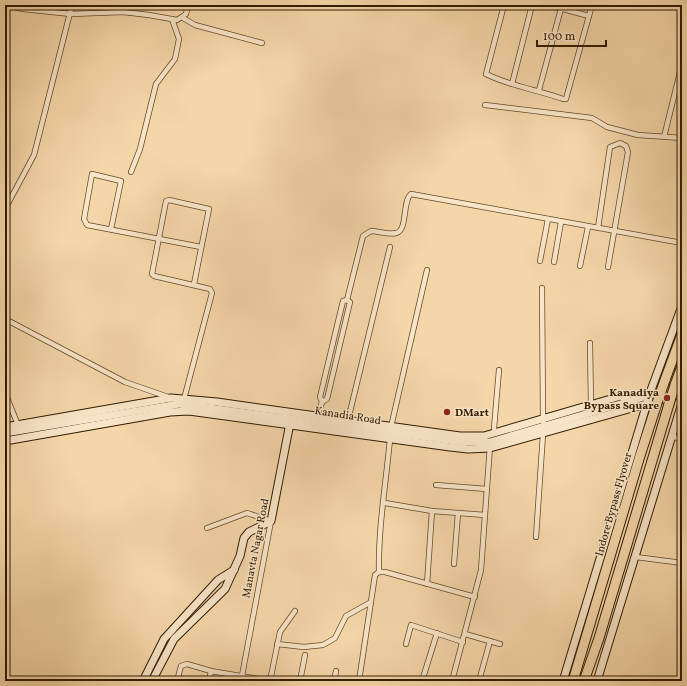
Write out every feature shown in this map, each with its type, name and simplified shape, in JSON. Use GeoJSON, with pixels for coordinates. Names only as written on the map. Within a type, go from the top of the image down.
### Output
{"type":"FeatureCollection","features":[{"type":"Feature","properties":{"kind":"highway","name":"Indore Bypass Flyover"},"geometry":{"type":"LineString","coordinates":[[574,678],[639,459],[682,334]]}},
{"type":"Feature","properties":{"kind":"highway"},"geometry":{"type":"LineString","coordinates":[[584,681],[599,638],[652,457],[682,366]]}},
{"type":"Feature","properties":{"kind":"street"},"geometry":{"type":"LineString","coordinates":[[6,5],[71,14],[123,12],[177,20],[183,18],[186,14],[188,5]]}},
{"type":"Feature","properties":{"kind":"street"},"geometry":{"type":"LineString","coordinates":[[5,209],[34,155],[71,14],[72,5]]}},
{"type":"Feature","properties":{"kind":"street"},"geometry":{"type":"LineString","coordinates":[[504,5],[486,71],[488,75],[512,84],[539,90],[566,99],[592,5]]}},
{"type":"Feature","properties":{"kind":"street"},"geometry":{"type":"LineString","coordinates":[[512,84],[532,5]]}},
{"type":"Feature","properties":{"kind":"street"},"geometry":{"type":"LineString","coordinates":[[548,5],[561,7],[589,16]]}},
{"type":"Feature","properties":{"kind":"street"},"geometry":{"type":"LineString","coordinates":[[539,90],[561,7]]}},
{"type":"Feature","properties":{"kind":"street"},"geometry":{"type":"LineString","coordinates":[[183,18],[196,24],[262,43]]}},
{"type":"Feature","properties":{"kind":"street"},"geometry":{"type":"LineString","coordinates":[[130,172],[140,149],[156,84],[175,59],[179,39],[172,19]]}},
{"type":"Feature","properties":{"kind":"street"},"geometry":{"type":"LineString","coordinates":[[664,137],[682,64]]}},
{"type":"Feature","properties":{"kind":"street"},"geometry":{"type":"LineString","coordinates":[[485,105],[592,118],[611,129],[638,135],[682,138]]}},
{"type":"Feature","properties":{"kind":"street"},"geometry":{"type":"LineString","coordinates":[[598,228],[610,147],[620,143],[626,146],[628,152],[608,267]]}},
{"type":"Feature","properties":{"kind":"street"},"geometry":{"type":"LineString","coordinates":[[111,230],[121,181],[92,174],[85,223],[111,230],[201,247]]}},
{"type":"Feature","properties":{"kind":"street"},"geometry":{"type":"LineString","coordinates":[[317,419],[322,402],[320,397],[343,301],[347,300],[363,236],[371,231],[400,232],[403,227],[407,199],[411,194],[588,227],[682,242]]}},
{"type":"Feature","properties":{"kind":"street"},"geometry":{"type":"LineString","coordinates":[[185,401],[212,293],[210,289],[194,284],[154,276],[152,274],[166,201],[169,200],[209,209],[194,284]]}},
{"type":"Feature","properties":{"kind":"street"},"geometry":{"type":"LineString","coordinates":[[540,260],[548,219]]}},
{"type":"Feature","properties":{"kind":"street"},"geometry":{"type":"LineString","coordinates":[[554,262],[561,222]]}},
{"type":"Feature","properties":{"kind":"street"},"geometry":{"type":"LineString","coordinates":[[580,266],[588,227]]}},
{"type":"Feature","properties":{"kind":"street"},"geometry":{"type":"LineString","coordinates":[[348,420],[390,247]]}},
{"type":"Feature","properties":{"kind":"street"},"geometry":{"type":"LineString","coordinates":[[379,572],[378,542],[384,503],[391,433],[427,270]]}},
{"type":"Feature","properties":{"kind":"street"},"geometry":{"type":"LineString","coordinates":[[536,537],[543,426],[542,288]]}},
{"type":"Feature","properties":{"kind":"street"},"geometry":{"type":"LineString","coordinates":[[322,402],[327,399],[350,302],[347,300]]}},
{"type":"Feature","properties":{"kind":"street"},"geometry":{"type":"LineString","coordinates":[[563,681],[647,404],[682,306]]}},
{"type":"Feature","properties":{"kind":"street"},"geometry":{"type":"LineString","coordinates":[[5,319],[125,382],[164,394],[171,398],[230,410],[317,419],[348,420],[391,433],[484,436],[494,433],[512,432],[543,426],[591,405],[608,404],[622,396],[628,400],[682,386]]}},
{"type":"Feature","properties":{"kind":"street"},"geometry":{"type":"LineString","coordinates":[[590,343],[591,405]]}},
{"type":"Feature","properties":{"kind":"street"},"geometry":{"type":"LineString","coordinates":[[452,681],[481,570],[487,489],[494,433],[499,370]]}},
{"type":"Feature","properties":{"kind":"street"},"geometry":{"type":"LineString","coordinates":[[5,393],[18,425]]}},
{"type":"Feature","properties":{"kind":"street","name":"Kanadia Road"},"geometry":{"type":"LineString","coordinates":[[543,426],[647,404],[682,394]]}},
{"type":"Feature","properties":{"kind":"street"},"geometry":{"type":"LineString","coordinates":[[5,427],[171,398]]}},
{"type":"Feature","properties":{"kind":"street"},"geometry":{"type":"LineString","coordinates":[[5,433],[185,401]]}},
{"type":"Feature","properties":{"kind":"street"},"geometry":{"type":"LineString","coordinates":[[597,681],[682,403]]}},
{"type":"Feature","properties":{"kind":"street","name":"Kanadia Road"},"geometry":{"type":"LineString","coordinates":[[290,422],[317,419],[468,449],[492,444],[608,404]]}},
{"type":"Feature","properties":{"kind":"street","name":"Kanadia Road"},"geometry":{"type":"LineString","coordinates":[[5,441],[170,412],[230,410],[290,422],[391,433]]}},
{"type":"Feature","properties":{"kind":"street","name":"Manavta Nagar Road"},"geometry":{"type":"LineString","coordinates":[[241,679],[290,422]]}},
{"type":"Feature","properties":{"kind":"street","name":"Kanadia Road"},"geometry":{"type":"LineString","coordinates":[[492,444],[512,432]]}},
{"type":"Feature","properties":{"kind":"street"},"geometry":{"type":"LineString","coordinates":[[671,437],[682,438]]}},
{"type":"Feature","properties":{"kind":"street"},"geometry":{"type":"LineString","coordinates":[[436,485],[487,489]]}},
{"type":"Feature","properties":{"kind":"street"},"geometry":{"type":"LineString","coordinates":[[384,503],[432,511],[485,515]]}},
{"type":"Feature","properties":{"kind":"street"},"geometry":{"type":"LineString","coordinates":[[427,584],[432,511]]}},
{"type":"Feature","properties":{"kind":"street"},"geometry":{"type":"LineString","coordinates":[[207,528],[247,513],[271,521]]}},
{"type":"Feature","properties":{"kind":"street"},"geometry":{"type":"LineString","coordinates":[[454,564],[458,513]]}},
{"type":"Feature","properties":{"kind":"street"},"geometry":{"type":"LineString","coordinates":[[152,681],[174,639],[225,589],[240,556],[244,538],[249,532],[271,521]]}},
{"type":"Feature","properties":{"kind":"street"},"geometry":{"type":"LineString","coordinates":[[636,557],[682,563]]}},
{"type":"Feature","properties":{"kind":"street"},"geometry":{"type":"LineString","coordinates":[[143,681],[164,639],[218,580],[234,570]]}},
{"type":"Feature","properties":{"kind":"street"},"geometry":{"type":"LineString","coordinates":[[359,681],[375,575],[379,572],[385,572],[475,597]]}},
{"type":"Feature","properties":{"kind":"street"},"geometry":{"type":"LineString","coordinates":[[277,644],[304,647],[322,645],[336,638],[346,616],[371,602]]}},
{"type":"Feature","properties":{"kind":"street"},"geometry":{"type":"LineString","coordinates":[[177,681],[181,666],[187,664],[241,679],[270,681],[280,632],[294,611]]}},
{"type":"Feature","properties":{"kind":"street"},"geometry":{"type":"LineString","coordinates":[[406,644],[411,625],[463,642]]}},
{"type":"Feature","properties":{"kind":"street"},"geometry":{"type":"LineString","coordinates":[[422,681],[437,633]]}},
{"type":"Feature","properties":{"kind":"street"},"geometry":{"type":"LineString","coordinates":[[465,634],[500,644]]}},
{"type":"Feature","properties":{"kind":"street"},"geometry":{"type":"LineString","coordinates":[[479,681],[490,641]]}},
{"type":"Feature","properties":{"kind":"street"},"geometry":{"type":"LineString","coordinates":[[300,681],[305,655]]}},
{"type":"Feature","properties":{"kind":"street"},"geometry":{"type":"LineString","coordinates":[[209,681],[211,671]]}},
{"type":"Feature","properties":{"kind":"street"},"geometry":{"type":"LineString","coordinates":[[334,681],[336,671]]}},
{"type":"Feature","properties":{"kind":"place","name":"Kanadiya Bypass Square"},"geometry":{"type":"Point","coordinates":[667,398]}},
{"type":"Feature","properties":{"kind":"place","name":"DMart"},"geometry":{"type":"Point","coordinates":[447,412]}}]}
